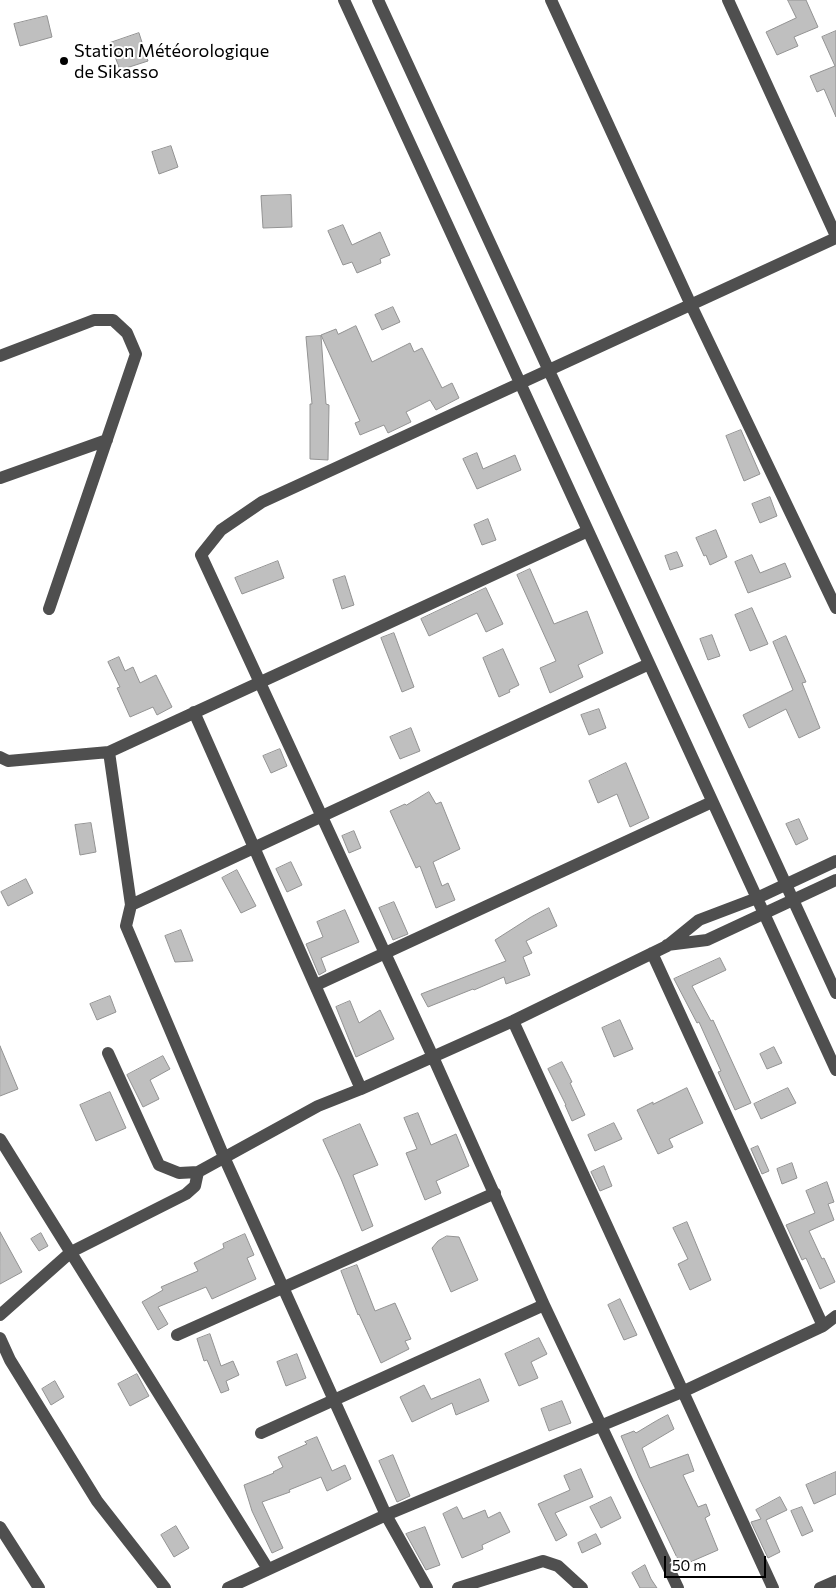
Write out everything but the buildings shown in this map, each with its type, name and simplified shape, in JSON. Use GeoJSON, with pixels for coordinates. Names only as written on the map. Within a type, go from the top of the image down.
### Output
{"type":"FeatureCollection","features":[{"type":"Feature","properties":{"kind":"street"},"geometry":{"type":"LineString","coordinates":[[344,0],[836,1070]]}},
{"type":"Feature","properties":{"kind":"street"},"geometry":{"type":"LineString","coordinates":[[378,0],[836,993]]}},
{"type":"Feature","properties":{"kind":"street"},"geometry":{"type":"LineString","coordinates":[[551,0],[691,304],[836,608]]}},
{"type":"Feature","properties":{"kind":"street"},"geometry":{"type":"LineString","coordinates":[[678,1588],[544,1305],[433,1057],[202,555],[221,530],[262,502],[836,237],[728,0]]}},
{"type":"Feature","properties":{"kind":"street"},"geometry":{"type":"LineString","coordinates":[[0,356],[94,320],[113,320],[127,333],[136,354],[49,609]]}},
{"type":"Feature","properties":{"kind":"street"},"geometry":{"type":"LineString","coordinates":[[0,478],[107,440]]}},
{"type":"Feature","properties":{"kind":"street"},"geometry":{"type":"LineString","coordinates":[[0,757],[8,761],[109,752],[588,531]]}},
{"type":"Feature","properties":{"kind":"street"},"geometry":{"type":"LineString","coordinates":[[131,905],[649,664]]}},
{"type":"Feature","properties":{"kind":"street"},"geometry":{"type":"LineString","coordinates":[[194,712],[361,1089]]}},
{"type":"Feature","properties":{"kind":"street"},"geometry":{"type":"LineString","coordinates":[[109,752],[131,905],[126,926],[282,1287],[386,1515],[427,1588]]}},
{"type":"Feature","properties":{"kind":"street"},"geometry":{"type":"LineString","coordinates":[[316,984],[712,802]]}},
{"type":"Feature","properties":{"kind":"street"},"geometry":{"type":"LineString","coordinates":[[108,1053],[159,1165],[180,1173],[198,1172],[318,1106],[361,1089],[513,1021],[667,946],[699,920],[757,898],[836,860]]}},
{"type":"Feature","properties":{"kind":"street"},"geometry":{"type":"LineString","coordinates":[[667,946],[707,940],[836,880]]}},
{"type":"Feature","properties":{"kind":"street"},"geometry":{"type":"LineString","coordinates":[[652,953],[823,1326]]}},
{"type":"Feature","properties":{"kind":"street"},"geometry":{"type":"LineString","coordinates":[[513,1021],[772,1588]]}},
{"type":"Feature","properties":{"kind":"street"},"geometry":{"type":"LineString","coordinates":[[0,1139],[268,1569]]}},
{"type":"Feature","properties":{"kind":"street"},"geometry":{"type":"LineString","coordinates":[[0,1315],[71,1252],[186,1194],[195,1186],[198,1172]]}},
{"type":"Feature","properties":{"kind":"street"},"geometry":{"type":"LineString","coordinates":[[178,1335],[495,1193]]}},
{"type":"Feature","properties":{"kind":"street"},"geometry":{"type":"LineString","coordinates":[[261,1433],[544,1305]]}},
{"type":"Feature","properties":{"kind":"street"},"geometry":{"type":"LineString","coordinates":[[228,1588],[386,1515],[682,1392],[823,1326],[836,1316]]}},
{"type":"Feature","properties":{"kind":"street"},"geometry":{"type":"LineString","coordinates":[[0,1338],[10,1360],[97,1501],[165,1588]]}},
{"type":"Feature","properties":{"kind":"street"},"geometry":{"type":"LineString","coordinates":[[0,1527],[39,1588]]}},
{"type":"Feature","properties":{"kind":"street"},"geometry":{"type":"LineString","coordinates":[[458,1588],[543,1562],[558,1566],[582,1588]]}},
{"type":"Feature","properties":{"kind":"street"},"geometry":{"type":"LineString","coordinates":[[820,1588],[836,1581]]}},
{"type":"Feature","properties":{"kind":"place","name":"Station Météorologique de Sikasso"},"geometry":{"type":"Point","coordinates":[64,61]}}]}
